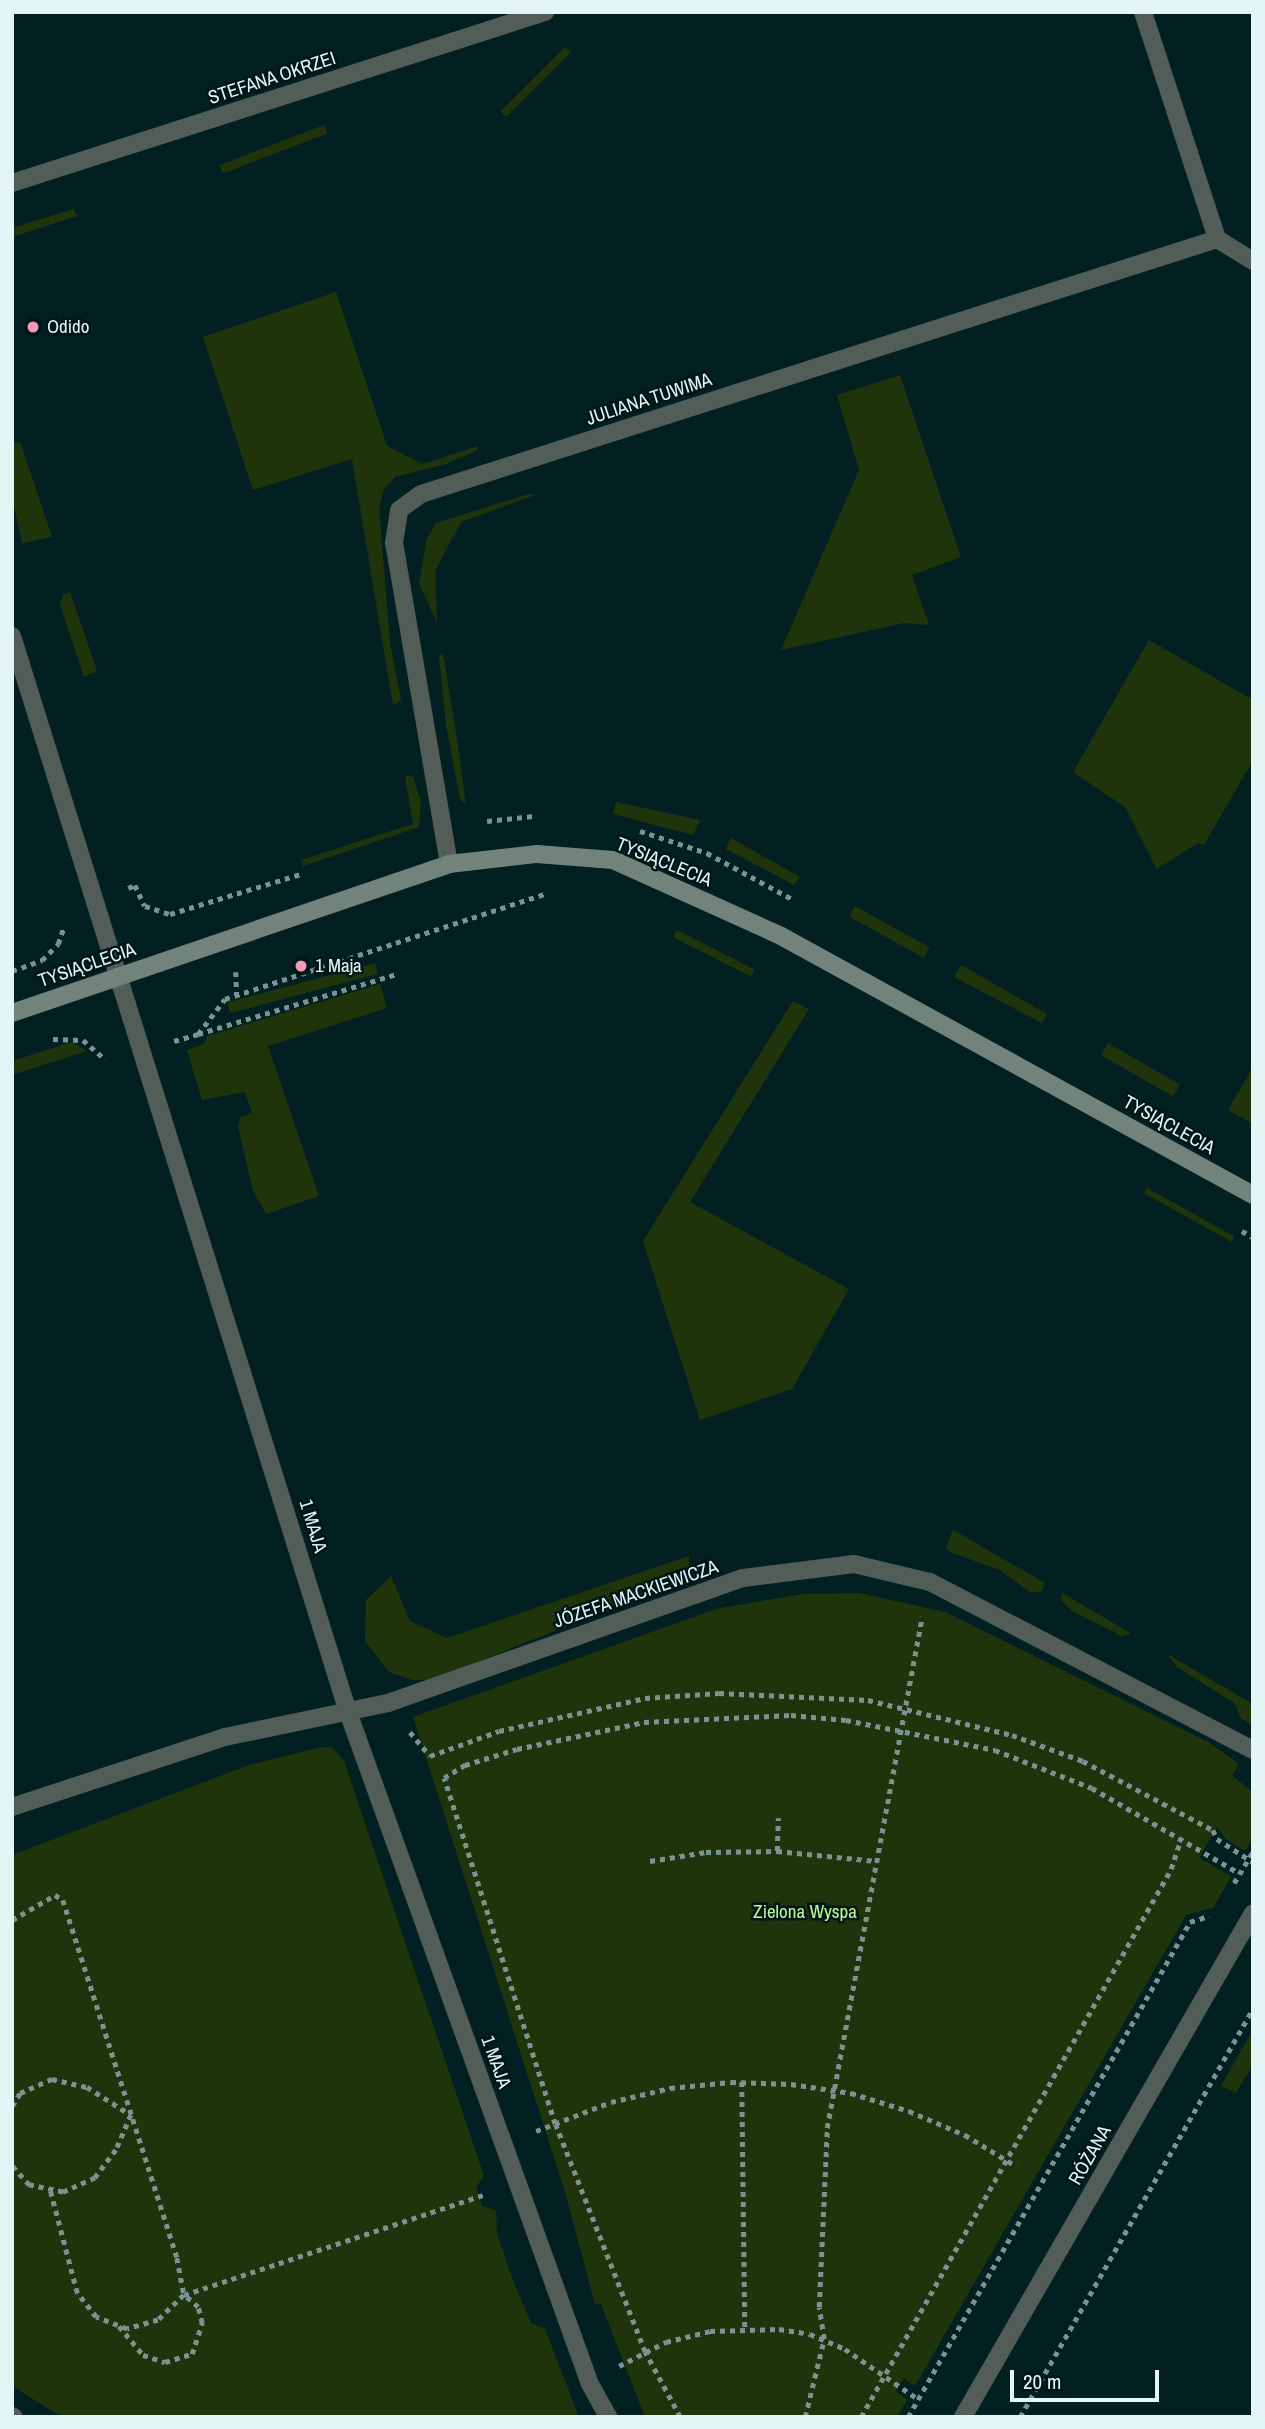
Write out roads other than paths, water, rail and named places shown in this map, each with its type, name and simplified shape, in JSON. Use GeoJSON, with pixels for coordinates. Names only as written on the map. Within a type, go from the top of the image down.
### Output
{"type":"FeatureCollection","features":[{"type":"Feature","properties":{"kind":"street","name":"STEFANA OKRZEI"},"geometry":{"type":"LineString","coordinates":[[12,183],[545,12]]}},
{"type":"Feature","properties":{"kind":"street"},"geometry":{"type":"LineString","coordinates":[[1143,12],[1217,239],[1253,261]]}},
{"type":"Feature","properties":{"kind":"street","name":"JULIANA TUWIMA"},"geometry":{"type":"LineString","coordinates":[[449,863],[394,543],[399,510],[421,495],[1217,239]]}},
{"type":"Feature","properties":{"kind":"street","name":"1 MAJA"},"geometry":{"type":"LineString","coordinates":[[12,636],[348,1712],[590,2384],[608,2417]]}},
{"type":"Feature","properties":{"kind":"street","name":"TYSIĄCLECIA"},"geometry":{"type":"LineString","coordinates":[[12,1013],[449,863],[537,854],[613,860],[781,936],[1253,1195]]}},
{"type":"Feature","properties":{"kind":"street","name":"JÓZEFA MACKIEWICZA"},"geometry":{"type":"LineString","coordinates":[[12,1807],[225,1737],[388,1703],[744,1578],[854,1564],[930,1582],[1253,1750]]}},
{"type":"Feature","properties":{"kind":"street","name":"RÓŻANA"},"geometry":{"type":"LineString","coordinates":[[963,2417],[1253,1913]]}},
{"type":"Feature","properties":{"kind":"place","name":"Odido"},"geometry":{"type":"Point","coordinates":[33,327]}},
{"type":"Feature","properties":{"kind":"place","name":"1 Maja"},"geometry":{"type":"Point","coordinates":[301,966]}},
{"type":"Feature","properties":{"kind":"park label","name":"Zielona Wyspa"},"geometry":{"type":"Point","coordinates":[805,1912]}}]}
